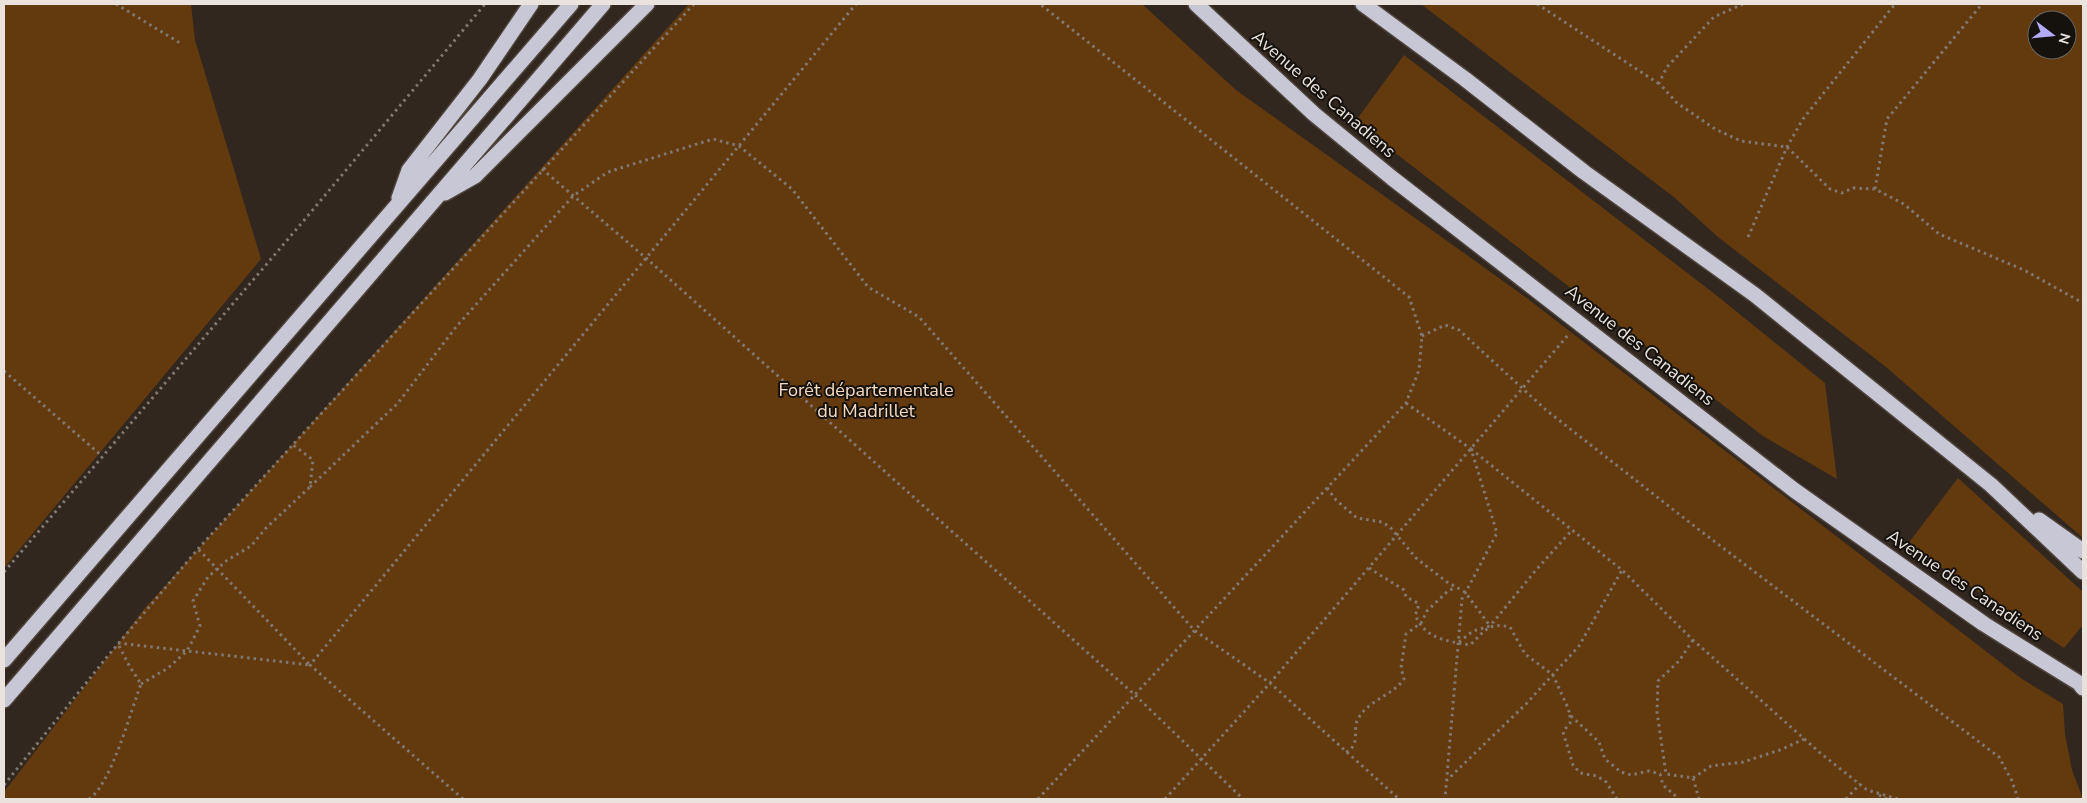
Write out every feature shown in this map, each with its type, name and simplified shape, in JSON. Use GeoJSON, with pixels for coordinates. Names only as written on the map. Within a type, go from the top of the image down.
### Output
{"type":"FeatureCollection","features":[{"type":"Feature","properties":{"kind":"highway"},"geometry":{"type":"LineString","coordinates":[[397,206],[409,170],[480,79],[531,4]]}},
{"type":"Feature","properties":{"kind":"highway"},"geometry":{"type":"LineString","coordinates":[[4,660],[571,4]]}},
{"type":"Feature","properties":{"kind":"highway"},"geometry":{"type":"LineString","coordinates":[[4,700],[603,4]]}},
{"type":"Feature","properties":{"kind":"highway"},"geometry":{"type":"LineString","coordinates":[[434,199],[475,176],[647,4]]}},
{"type":"Feature","properties":{"kind":"highway","name":"Avenue des Canadiens"},"geometry":{"type":"LineString","coordinates":[[1196,4],[1314,114],[1392,178],[1794,490],[1984,624],[2079,682],[2083,688]]}},
{"type":"Feature","properties":{"kind":"highway"},"geometry":{"type":"LineString","coordinates":[[1363,4],[1465,79],[1584,172],[1755,296],[1991,486],[2083,551]]}},
{"type":"Feature","properties":{"kind":"highway"},"geometry":{"type":"LineString","coordinates":[[1991,486],[2083,572]]}},
{"type":"Feature","properties":{"kind":"path"},"geometry":{"type":"LineString","coordinates":[[116,4],[180,43]]}},
{"type":"Feature","properties":{"kind":"path"},"geometry":{"type":"LineString","coordinates":[[4,572],[306,218],[485,4]]}},
{"type":"Feature","properties":{"kind":"path"},"geometry":{"type":"LineString","coordinates":[[4,785],[118,643],[198,549],[694,4]]}},
{"type":"Feature","properties":{"kind":"path"},"geometry":{"type":"LineString","coordinates":[[310,665],[856,4]]}},
{"type":"Feature","properties":{"kind":"path"},"geometry":{"type":"LineString","coordinates":[[1038,799],[1406,403],[1419,370],[1422,336],[1409,297],[1040,4]]}},
{"type":"Feature","properties":{"kind":"path"},"geometry":{"type":"LineString","coordinates":[[1537,4],[1661,85],[1677,103],[1715,129],[1741,141],[1787,147],[1830,190],[1842,193],[1853,188],[1875,189],[1904,204],[1939,234],[2024,270],[2083,303]]}},
{"type":"Feature","properties":{"kind":"path"},"geometry":{"type":"LineString","coordinates":[[1661,85],[1659,83],[1667,67],[1714,17],[1743,4]]}},
{"type":"Feature","properties":{"kind":"path"},"geometry":{"type":"LineString","coordinates":[[1748,237],[1787,147],[1803,119],[1895,4]]}},
{"type":"Feature","properties":{"kind":"path"},"geometry":{"type":"LineString","coordinates":[[1875,189],[1887,119],[1982,4]]}},
{"type":"Feature","properties":{"kind":"path"},"geometry":{"type":"LineString","coordinates":[[89,799],[95,795],[113,761],[123,738],[141,684],[168,668],[187,651],[200,626],[193,601],[208,577],[226,561],[251,546],[266,528],[398,403],[456,327],[573,196],[608,172],[714,139],[739,146],[792,189],[868,287],[919,317],[1194,630],[1270,683],[1398,799]]}},
{"type":"Feature","properties":{"kind":"path"},"geometry":{"type":"LineString","coordinates":[[542,169],[646,258],[1135,695],[1243,799]]}},
{"type":"Feature","properties":{"kind":"path"},"geometry":{"type":"LineString","coordinates":[[1422,336],[1445,325],[1459,330],[1522,389],[1698,529],[1999,757],[2012,781],[2018,799]]}},
{"type":"Feature","properties":{"kind":"path"},"geometry":{"type":"LineString","coordinates":[[1165,799],[1270,683],[1570,333]]}},
{"type":"Feature","properties":{"kind":"path"},"geometry":{"type":"LineString","coordinates":[[4,371],[102,456]]}},
{"type":"Feature","properties":{"kind":"path"},"geometry":{"type":"LineString","coordinates":[[1406,403],[1470,449],[1622,570],[1692,640],[1804,739],[1867,790],[1887,799]]}},
{"type":"Feature","properties":{"kind":"path"},"geometry":{"type":"LineString","coordinates":[[292,444],[314,460],[310,488]]}},
{"type":"Feature","properties":{"kind":"path"},"geometry":{"type":"LineString","coordinates":[[1444,799],[1462,599],[1497,533],[1470,449]]}},
{"type":"Feature","properties":{"kind":"path"},"geometry":{"type":"LineString","coordinates":[[1327,488],[1336,500],[1357,518],[1382,522],[1398,534],[1416,558],[1465,592],[1490,626]]}},
{"type":"Feature","properties":{"kind":"path"},"geometry":{"type":"LineString","coordinates":[[1369,568],[1404,590],[1406,597],[1418,603],[1418,611],[1415,614],[1432,635],[1442,641],[1470,645],[1490,626],[1572,530]]}},
{"type":"Feature","properties":{"kind":"path"},"geometry":{"type":"LineString","coordinates":[[198,549],[310,665],[463,799]]}},
{"type":"Feature","properties":{"kind":"path"},"geometry":{"type":"LineString","coordinates":[[1446,782],[1526,704],[1579,646],[1622,570]]}},
{"type":"Feature","properties":{"kind":"path"},"geometry":{"type":"LineString","coordinates":[[1346,752],[1351,750],[1356,743],[1357,719],[1375,700],[1400,685],[1404,679],[1401,668],[1406,634],[1421,623],[1427,611],[1449,590],[1457,588]]}},
{"type":"Feature","properties":{"kind":"path"},"geometry":{"type":"LineString","coordinates":[[1458,643],[1473,631],[1490,626],[1501,625],[1510,627],[1525,654],[1553,675],[1570,715],[1570,723],[1563,732],[1573,765],[1580,773],[1598,776],[1606,782],[1617,799]]}},
{"type":"Feature","properties":{"kind":"path"},"geometry":{"type":"LineString","coordinates":[[1692,640],[1679,661],[1658,682],[1657,712],[1666,774],[1693,778],[1711,766],[1743,762],[1780,750],[1804,739]]}},
{"type":"Feature","properties":{"kind":"path"},"geometry":{"type":"LineString","coordinates":[[118,643],[310,665]]}},
{"type":"Feature","properties":{"kind":"path"},"geometry":{"type":"LineString","coordinates":[[118,643],[141,684]]}},
{"type":"Feature","properties":{"kind":"path"},"geometry":{"type":"LineString","coordinates":[[1570,715],[1599,742],[1605,759],[1622,772],[1631,775],[1649,771],[1660,774],[1663,785],[1679,799]]}},
{"type":"Feature","properties":{"kind":"path"},"geometry":{"type":"LineString","coordinates":[[1693,778],[1699,799]]}},
{"type":"Feature","properties":{"kind":"path"},"geometry":{"type":"LineString","coordinates":[[1846,799],[1860,784]]}},
{"type":"Feature","properties":{"kind":"path"},"geometry":{"type":"LineString","coordinates":[[1867,790],[1898,799]]}},
{"type":"Feature","properties":{"kind":"green space"},"geometry":{"type":"Polygon","coordinates":[[[4,4],[191,4],[195,40],[261,259],[4,568],[4,4]]]}},
{"type":"Feature","properties":{"kind":"green space","name":"Forêt départementale du Madrillet"},"geometry":{"type":"Polygon","coordinates":[[[689,4],[1142,4],[1236,90],[1524,296],[2022,679],[2063,704],[2065,734],[2072,770],[2083,799],[4,799],[4,792],[145,608],[689,4]]]}},
{"type":"Feature","properties":{"kind":"green space"},"geometry":{"type":"Polygon","coordinates":[[[1421,4],[2083,4],[2083,538],[1886,367],[1718,237],[1675,198],[1421,4]]]}},
{"type":"Feature","properties":{"kind":"green space"},"geometry":{"type":"Polygon","coordinates":[[[1404,55],[1716,295],[1825,383],[1837,479],[1763,436],[1355,122],[1404,55]]]}},
{"type":"Feature","properties":{"kind":"green space"},"geometry":{"type":"Polygon","coordinates":[[[1958,478],[2083,592],[2083,625],[2064,648],[1907,545],[1958,478]]]}}]}
